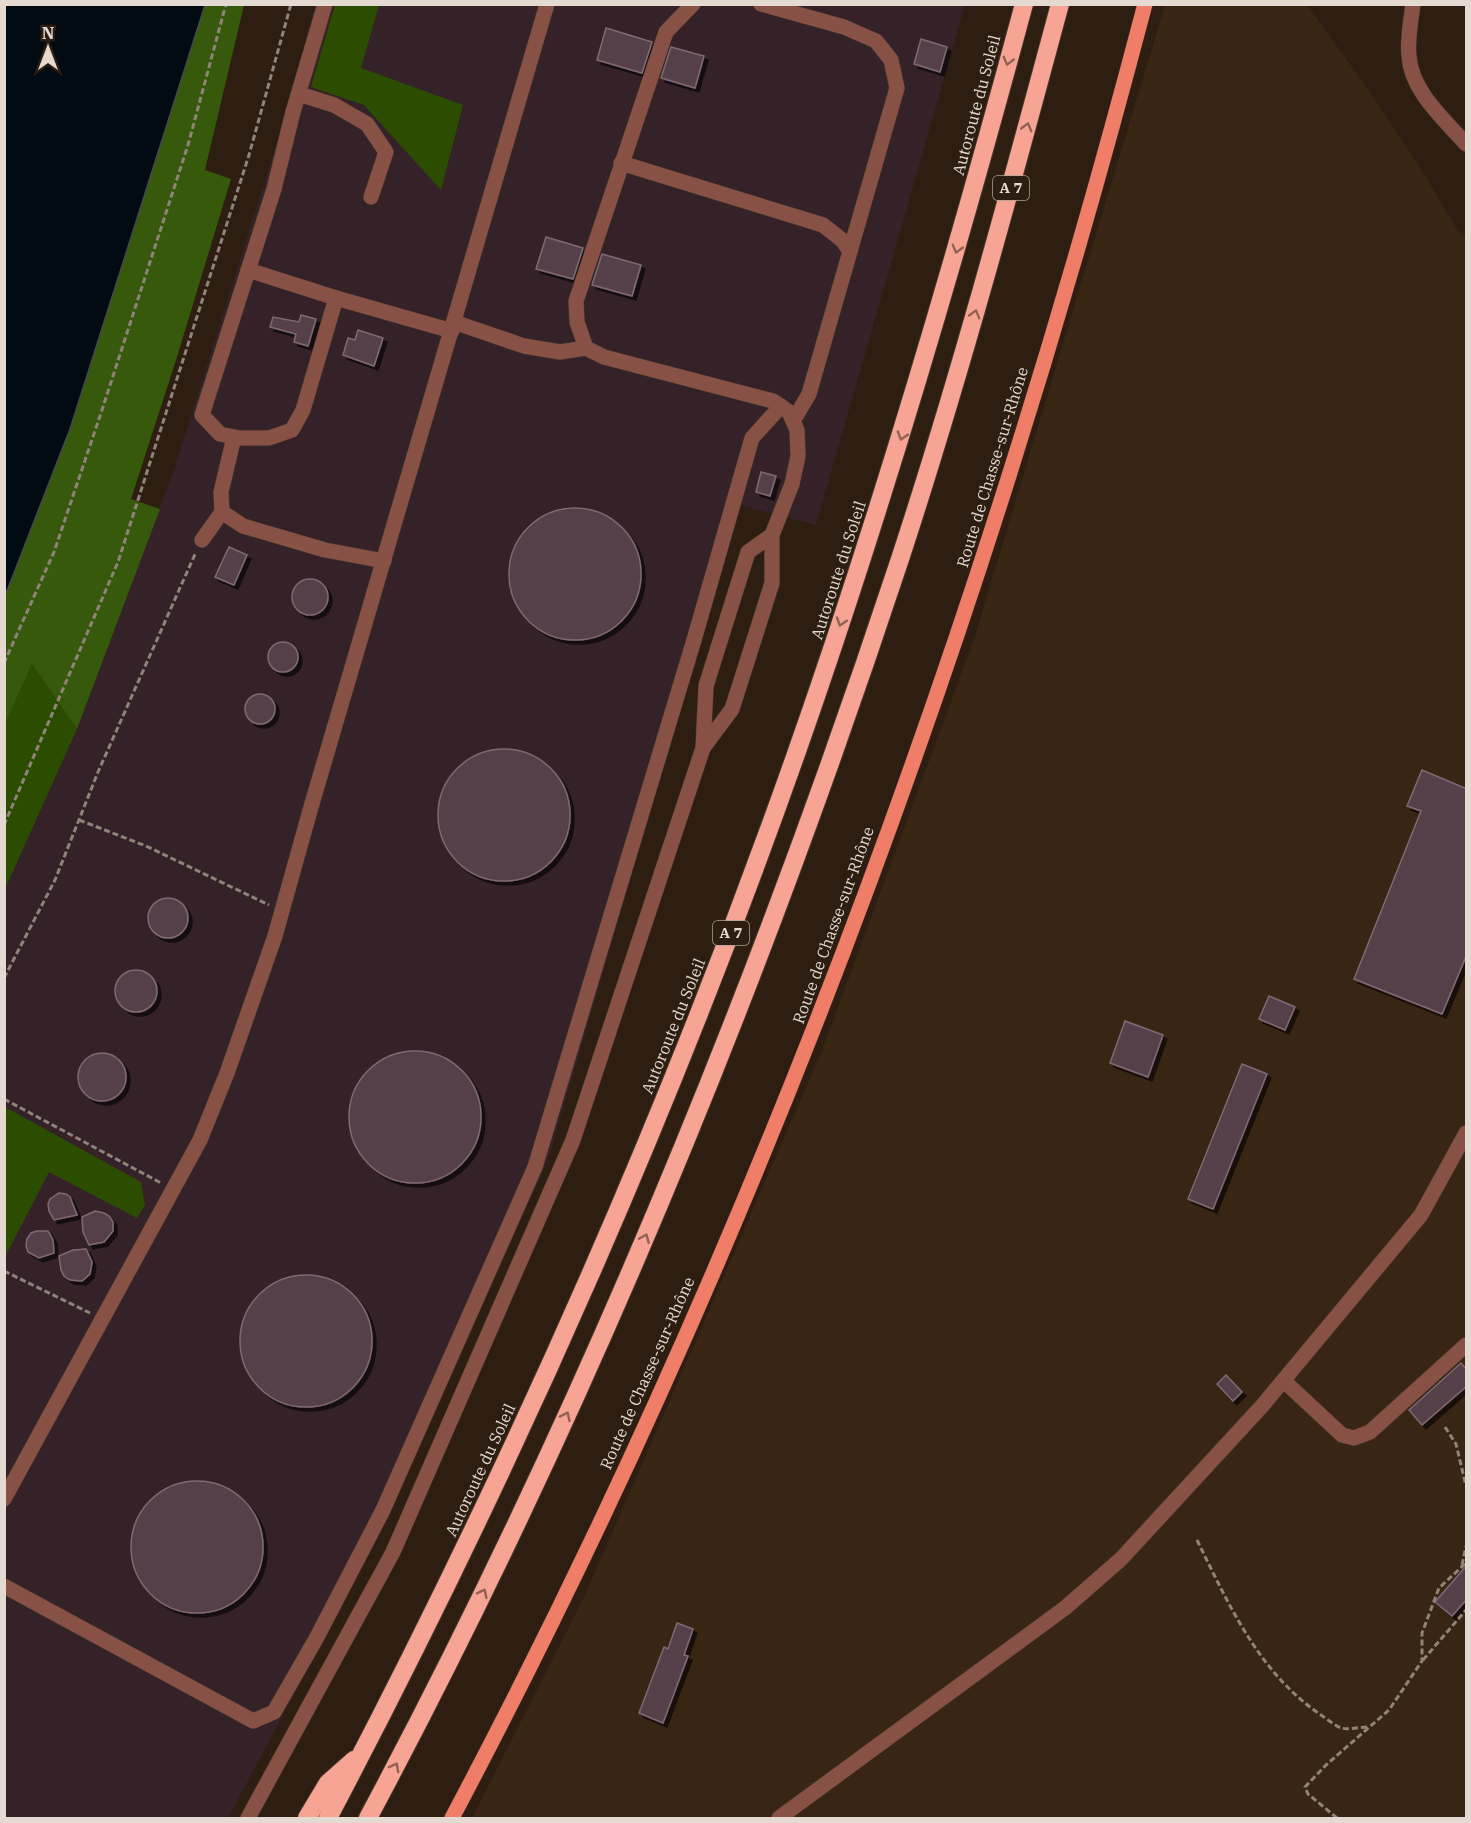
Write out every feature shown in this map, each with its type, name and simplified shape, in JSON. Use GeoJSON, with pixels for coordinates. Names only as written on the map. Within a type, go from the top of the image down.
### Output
{"type":"FeatureCollection","features":[{"type":"Feature","properties":{"kind":"highway","name":"Autoroute du Soleil"},"geometry":{"type":"LineString","coordinates":[[328,1818],[433,1614],[547,1373],[634,1173],[731,933],[800,745],[896,456],[968,210],[1024,4]]}},
{"type":"Feature","properties":{"kind":"highway","name":"A 7"},"geometry":{"type":"LineString","coordinates":[[368,1818],[451,1657],[591,1362],[688,1136],[767,936],[866,659],[933,454],[1002,222],[1060,4]]}},
{"type":"Feature","properties":{"kind":"highway"},"geometry":{"type":"LineString","coordinates":[[307,1818],[328,1783],[362,1754]]}},
{"type":"Feature","properties":{"kind":"main road","name":"Route de Chasse-sur-Rhône"},"geometry":{"type":"LineString","coordinates":[[452,1818],[586,1550],[660,1391],[818,1020],[926,725],[986,549],[1091,202],[1145,4]]}},
{"type":"Feature","properties":{"kind":"street"},"geometry":{"type":"LineString","coordinates":[[325,4],[274,189],[202,415],[220,434],[234,437],[269,438],[292,430],[303,410],[336,298]]}},
{"type":"Feature","properties":{"kind":"street"},"geometry":{"type":"LineString","coordinates":[[4,1499],[200,1140],[227,1073],[275,936],[547,4]]}},
{"type":"Feature","properties":{"kind":"street"},"geometry":{"type":"LineString","coordinates":[[586,348],[578,322],[576,301],[666,32],[693,4]]}},
{"type":"Feature","properties":{"kind":"street"},"geometry":{"type":"LineString","coordinates":[[761,4],[844,27],[876,42],[891,60],[897,88],[809,394],[793,421]]}},
{"type":"Feature","properties":{"kind":"street"},"geometry":{"type":"LineString","coordinates":[[1413,4],[1408,56],[1415,79],[1428,102],[1467,144]]}},
{"type":"Feature","properties":{"kind":"street"},"geometry":{"type":"LineString","coordinates":[[299,94],[334,105],[367,124],[386,152],[371,197]]}},
{"type":"Feature","properties":{"kind":"street"},"geometry":{"type":"LineString","coordinates":[[621,163],[823,225],[842,240],[850,251]]}},
{"type":"Feature","properties":{"kind":"street"},"geometry":{"type":"LineString","coordinates":[[248,270],[336,298],[524,346],[560,352],[586,348],[604,357],[773,401],[789,412],[797,430],[798,456],[792,484],[772,535],[772,583],[732,709],[703,748]]}},
{"type":"Feature","properties":{"kind":"street"},"geometry":{"type":"LineString","coordinates":[[4,1586],[253,1721],[274,1712],[317,1637],[383,1510],[535,1167],[694,640],[752,438],[781,406]]}},
{"type":"Feature","properties":{"kind":"street"},"geometry":{"type":"LineString","coordinates":[[202,540],[222,512],[221,492],[234,437]]}},
{"type":"Feature","properties":{"kind":"street"},"geometry":{"type":"LineString","coordinates":[[222,512],[243,526],[325,550],[384,561]]}},
{"type":"Feature","properties":{"kind":"street"},"geometry":{"type":"LineString","coordinates":[[248,1818],[393,1552],[573,1140],[703,748],[706,686],[748,552],[772,535]]}},
{"type":"Feature","properties":{"kind":"street"},"geometry":{"type":"LineString","coordinates":[[779,1818],[1065,1608],[1120,1559],[1284,1381],[1421,1215],[1467,1133]]}},
{"type":"Feature","properties":{"kind":"street"},"geometry":{"type":"LineString","coordinates":[[1284,1381],[1342,1435],[1354,1438],[1370,1432],[1467,1345]]}},
{"type":"Feature","properties":{"kind":"path"},"geometry":{"type":"LineString","coordinates":[[4,663],[54,552],[91,445],[188,145],[226,4]]}},
{"type":"Feature","properties":{"kind":"path"},"geometry":{"type":"LineString","coordinates":[[4,825],[118,562],[249,155],[291,4]]}},
{"type":"Feature","properties":{"kind":"path"},"geometry":{"type":"LineString","coordinates":[[4,978],[55,880],[98,772],[202,540]]}},
{"type":"Feature","properties":{"kind":"path"},"geometry":{"type":"LineString","coordinates":[[79,820],[146,846],[282,911]]}},
{"type":"Feature","properties":{"kind":"path"},"geometry":{"type":"LineString","coordinates":[[4,1100],[173,1189]]}},
{"type":"Feature","properties":{"kind":"path"},"geometry":{"type":"LineString","coordinates":[[4,1271],[102,1320]]}},
{"type":"Feature","properties":{"kind":"path"},"geometry":{"type":"LineString","coordinates":[[1445,1427],[1456,1444],[1467,1486]]}},
{"type":"Feature","properties":{"kind":"path"},"geometry":{"type":"LineString","coordinates":[[1197,1540],[1230,1608],[1256,1650],[1281,1679],[1309,1707],[1341,1728],[1370,1727]]}},
{"type":"Feature","properties":{"kind":"path"},"geometry":{"type":"LineString","coordinates":[[1462,1565],[1467,1546]]}},
{"type":"Feature","properties":{"kind":"path"},"geometry":{"type":"LineString","coordinates":[[1422,1661],[1422,1633],[1439,1588],[1462,1565],[1467,1563]]}},
{"type":"Feature","properties":{"kind":"path"},"geometry":{"type":"LineString","coordinates":[[1336,1818],[1308,1794],[1305,1787],[1326,1765],[1389,1710],[1422,1661],[1467,1610]]}},
{"type":"Feature","properties":{"kind":"shaded area"},"geometry":{"type":"Polygon","coordinates":[[[5,4],[205,5],[70,429],[5,596],[5,4]]]}},
{"type":"Feature","properties":{"kind":"shaded area"},"geometry":{"type":"Polygon","coordinates":[[[315,5],[965,5],[816,525],[740,505],[549,1157],[379,1536],[228,1818],[5,1818],[5,889],[77,729],[174,470],[292,94],[315,5]]]}},
{"type":"Feature","properties":{"kind":"shaded area"},"geometry":{"type":"Polygon","coordinates":[[[1165,5],[1307,5],[1365,85],[1421,169],[1458,231],[1466,238],[1466,1818],[472,1818],[585,1595],[821,1053],[974,639],[1165,5]]]}},
{"type":"Feature","properties":{"kind":"green space"},"geometry":{"type":"Polygon","coordinates":[[[205,5],[244,5],[205,170],[231,179],[131,499],[160,509],[77,729],[32,664],[5,724],[5,596],[70,429],[205,5]]]}},
{"type":"Feature","properties":{"kind":"green space"},"geometry":{"type":"Polygon","coordinates":[[[335,5],[379,5],[361,68],[463,105],[441,190],[364,105],[311,87],[335,5]]]}},
{"type":"Feature","properties":{"kind":"green space"},"geometry":{"type":"Polygon","coordinates":[[[32,663],[77,729],[5,889],[5,724],[32,663]]]}},
{"type":"Feature","properties":{"kind":"green space"},"geometry":{"type":"Polygon","coordinates":[[[5,1107],[141,1182],[145,1205],[137,1218],[49,1172],[5,1257],[5,1107]]]}},
{"type":"Feature","properties":{"kind":"building"},"geometry":{"type":"Polygon","coordinates":[[[606,28],[652,42],[642,73],[597,60],[606,28]]]}},
{"type":"Feature","properties":{"kind":"building"},"geometry":{"type":"Polygon","coordinates":[[[921,39],[947,47],[940,72],[914,64],[921,39]]]}},
{"type":"Feature","properties":{"kind":"building"},"geometry":{"type":"Polygon","coordinates":[[[671,47],[704,56],[695,88],[661,78],[671,47]]]}},
{"type":"Feature","properties":{"kind":"building"},"geometry":{"type":"Polygon","coordinates":[[[546,237],[583,248],[573,279],[536,269],[546,237]]]}},
{"type":"Feature","properties":{"kind":"building"},"geometry":{"type":"Polygon","coordinates":[[[602,254],[641,265],[632,296],[592,285],[602,254]]]}},
{"type":"Feature","properties":{"kind":"building"},"geometry":{"type":"Polygon","coordinates":[[[301,315],[316,319],[308,346],[294,342],[296,334],[270,327],[273,317],[299,322],[301,315]]]}},
{"type":"Feature","properties":{"kind":"building"},"geometry":{"type":"Polygon","coordinates":[[[358,330],[383,338],[374,366],[343,355],[348,338],[355,340],[358,330]]]}},
{"type":"Feature","properties":{"kind":"building"},"geometry":{"type":"Polygon","coordinates":[[[761,472],[776,476],[770,496],[756,492],[761,472]]]}},
{"type":"Feature","properties":{"kind":"building"},"geometry":{"type":"Polygon","coordinates":[[[575,508],[600,513],[621,528],[636,549],[641,574],[636,599],[621,620],[600,635],[575,640],[550,635],[529,620],[514,599],[509,574],[514,549],[529,528],[550,513],[575,508]]]}},
{"type":"Feature","properties":{"kind":"building"},"geometry":{"type":"Polygon","coordinates":[[[229,547],[247,555],[234,585],[215,577],[229,547]]]}},
{"type":"Feature","properties":{"kind":"building"},"geometry":{"type":"Polygon","coordinates":[[[310,579],[322,585],[328,597],[322,609],[310,615],[298,609],[292,597],[298,585],[310,579]]]}},
{"type":"Feature","properties":{"kind":"building"},"geometry":{"type":"Polygon","coordinates":[[[283,642],[294,646],[298,657],[294,668],[283,672],[272,668],[268,657],[272,646],[283,642]]]}},
{"type":"Feature","properties":{"kind":"building"},"geometry":{"type":"Polygon","coordinates":[[[260,694],[271,698],[275,709],[271,720],[260,724],[249,720],[245,709],[249,698],[260,694]]]}},
{"type":"Feature","properties":{"kind":"building"},"geometry":{"type":"Polygon","coordinates":[[[504,749],[529,754],[550,769],[565,790],[570,815],[565,840],[550,861],[529,876],[504,881],[479,876],[458,861],[443,840],[438,815],[443,790],[458,769],[479,754],[504,749]]]}},
{"type":"Feature","properties":{"kind":"building"},"geometry":{"type":"Polygon","coordinates":[[[1422,770],[1467,789],[1467,954],[1442,1014],[1354,979],[1421,811],[1407,806],[1422,770]]]}},
{"type":"Feature","properties":{"kind":"building"},"geometry":{"type":"Polygon","coordinates":[[[168,898],[176,899],[182,904],[187,910],[187,926],[182,932],[176,937],[168,938],[160,937],[154,932],[149,926],[148,918],[149,910],[154,904],[160,899],[168,898]]]}},
{"type":"Feature","properties":{"kind":"building"},"geometry":{"type":"Polygon","coordinates":[[[136,970],[151,976],[157,991],[151,1006],[136,1012],[121,1006],[115,991],[121,976],[136,970]]]}},
{"type":"Feature","properties":{"kind":"building"},"geometry":{"type":"Polygon","coordinates":[[[1269,996],[1295,1007],[1285,1030],[1259,1019],[1269,996]]]}},
{"type":"Feature","properties":{"kind":"building"},"geometry":{"type":"Polygon","coordinates":[[[1125,1021],[1163,1035],[1148,1077],[1110,1063],[1125,1021]]]}},
{"type":"Feature","properties":{"kind":"building"},"geometry":{"type":"Polygon","coordinates":[[[415,1051],[440,1056],[461,1071],[476,1092],[481,1117],[476,1142],[461,1163],[440,1178],[415,1183],[390,1178],[369,1163],[354,1142],[349,1117],[354,1092],[369,1071],[390,1056],[415,1051]]]}},
{"type":"Feature","properties":{"kind":"building"},"geometry":{"type":"Polygon","coordinates":[[[97,1053],[107,1053],[122,1063],[126,1077],[125,1086],[116,1097],[107,1101],[97,1101],[82,1091],[78,1082],[78,1072],[88,1057],[97,1053]]]}},
{"type":"Feature","properties":{"kind":"building"},"geometry":{"type":"Polygon","coordinates":[[[1242,1064],[1267,1074],[1213,1209],[1188,1199],[1242,1064]]]}},
{"type":"Feature","properties":{"kind":"building"},"geometry":{"type":"Polygon","coordinates":[[[59,1193],[70,1197],[77,1215],[54,1220],[48,1204],[50,1199],[59,1193]]]}},
{"type":"Feature","properties":{"kind":"building"},"geometry":{"type":"Polygon","coordinates":[[[95,1211],[109,1216],[113,1222],[113,1231],[104,1242],[89,1245],[83,1232],[82,1217],[95,1211]]]}},
{"type":"Feature","properties":{"kind":"building"},"geometry":{"type":"Polygon","coordinates":[[[48,1231],[53,1240],[54,1253],[39,1258],[28,1252],[27,1239],[31,1233],[48,1231]]]}},
{"type":"Feature","properties":{"kind":"building"},"geometry":{"type":"Polygon","coordinates":[[[86,1249],[92,1262],[90,1274],[82,1281],[70,1280],[61,1270],[59,1256],[73,1250],[86,1249]]]}},
{"type":"Feature","properties":{"kind":"building"},"geometry":{"type":"Polygon","coordinates":[[[306,1275],[331,1280],[352,1295],[367,1316],[372,1341],[367,1366],[352,1387],[331,1402],[306,1407],[281,1402],[260,1387],[245,1366],[240,1341],[245,1316],[260,1295],[281,1280],[306,1275]]]}},
{"type":"Feature","properties":{"kind":"building"},"geometry":{"type":"Polygon","coordinates":[[[1461,1363],[1467,1370],[1467,1386],[1422,1425],[1409,1410],[1461,1363]]]}},
{"type":"Feature","properties":{"kind":"building"},"geometry":{"type":"Polygon","coordinates":[[[1226,1375],[1242,1392],[1233,1401],[1217,1384],[1226,1375]]]}},
{"type":"Feature","properties":{"kind":"building"},"geometry":{"type":"Polygon","coordinates":[[[197,1481],[222,1486],[243,1501],[258,1522],[263,1547],[258,1572],[243,1593],[222,1608],[197,1613],[172,1608],[151,1593],[136,1572],[131,1547],[136,1522],[151,1501],[172,1486],[197,1481]]]}},
{"type":"Feature","properties":{"kind":"building"},"geometry":{"type":"Polygon","coordinates":[[[1467,1565],[1467,1599],[1452,1616],[1435,1602],[1467,1565]]]}},
{"type":"Feature","properties":{"kind":"building"},"geometry":{"type":"Polygon","coordinates":[[[677,1623],[693,1629],[684,1655],[688,1656],[663,1723],[639,1713],[664,1647],[668,1649],[677,1623]]]}}]}
